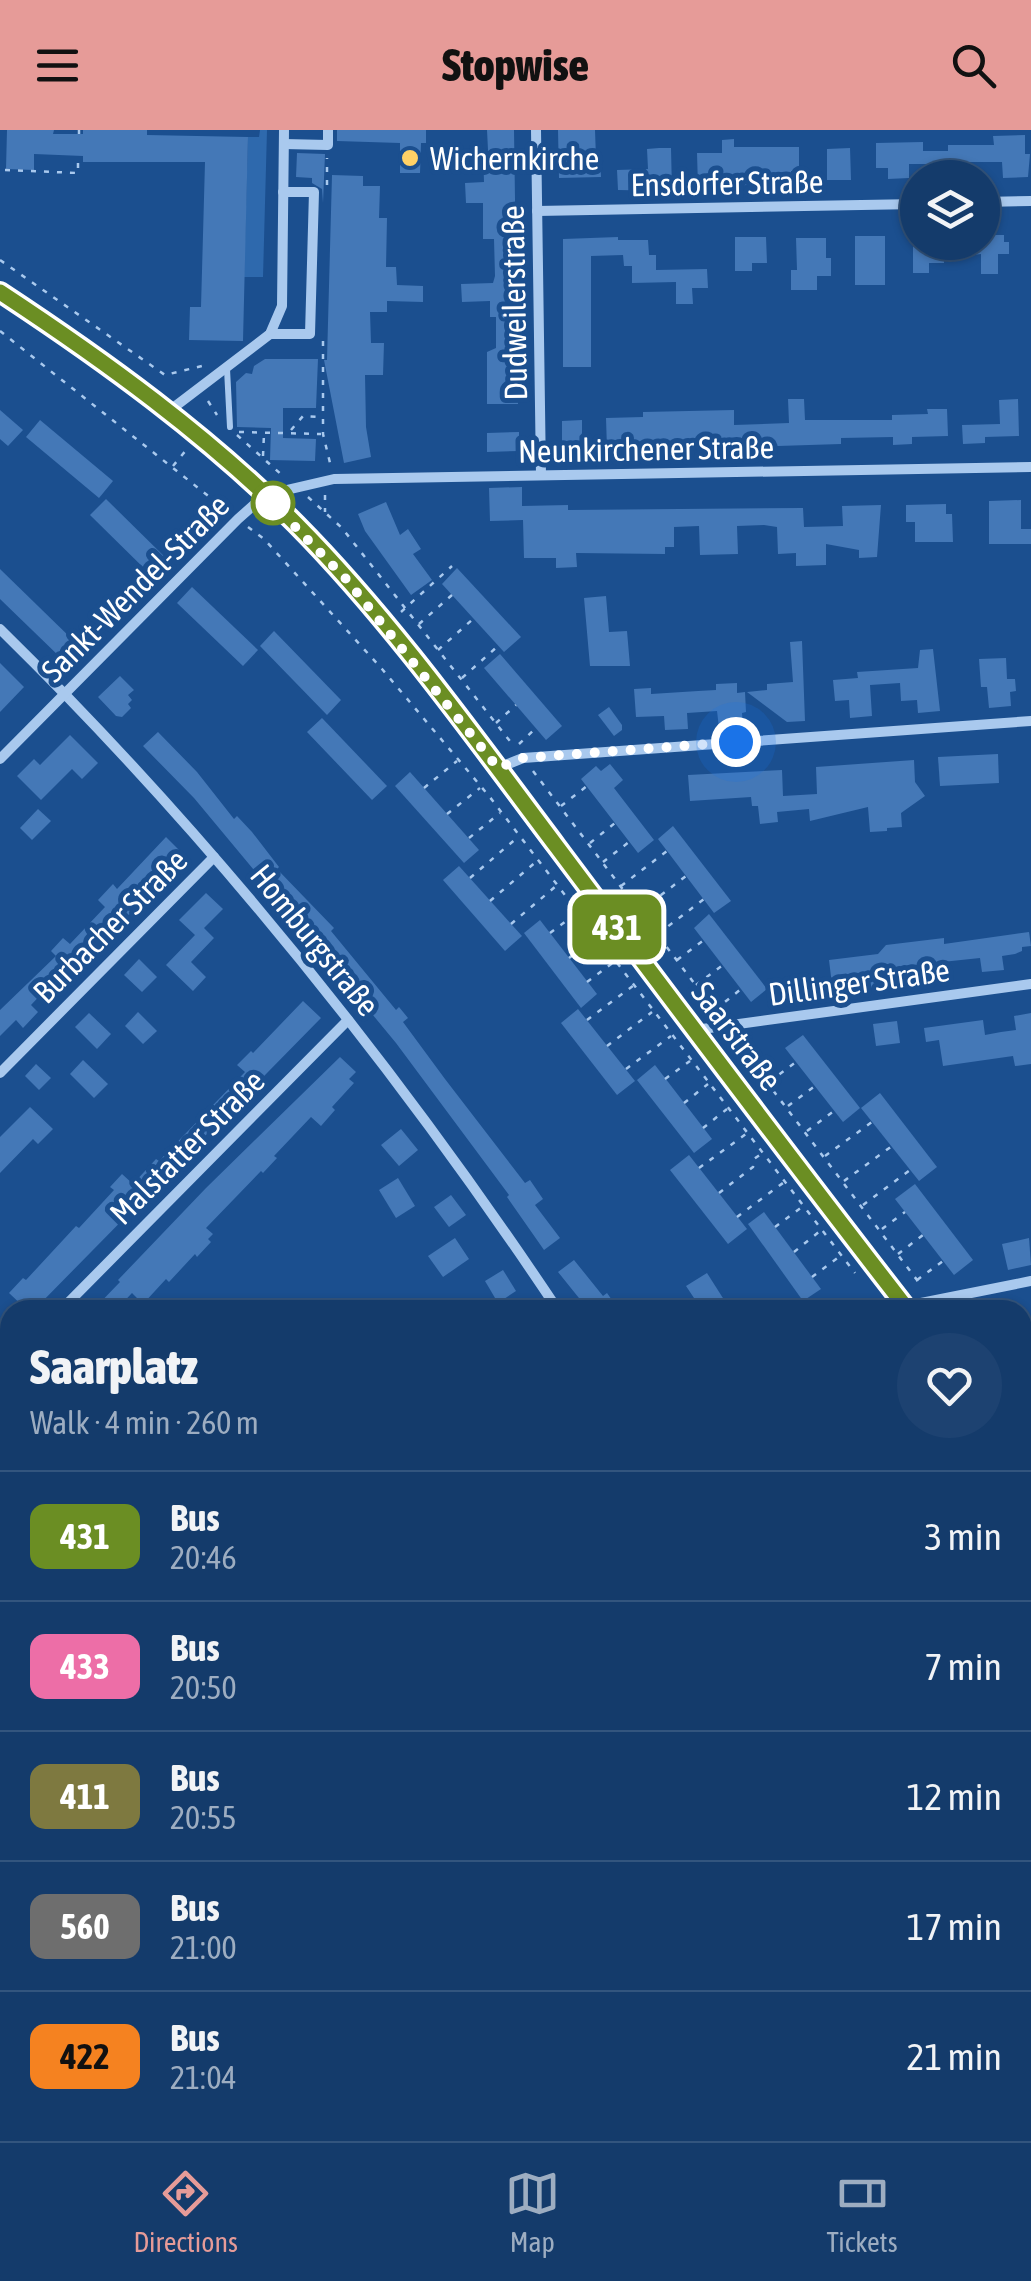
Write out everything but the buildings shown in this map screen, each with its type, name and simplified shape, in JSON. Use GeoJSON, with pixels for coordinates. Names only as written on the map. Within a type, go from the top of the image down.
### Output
{"type":"FeatureCollection","features":[{"type":"Feature","properties":{"kind":"street"},"geometry":{"type":"LineString","coordinates":[[0,292],[103,360],[169,411],[270,334],[282,306],[284,130]]}},
{"type":"Feature","properties":{"kind":"street"},"geometry":{"type":"LineString","coordinates":[[284,144],[328,145],[328,130]]}},
{"type":"Feature","properties":{"kind":"street","name":"Dudweilerstraße"},"geometry":{"type":"LineString","coordinates":[[536,130],[542,475]]}},
{"type":"Feature","properties":{"kind":"street"},"geometry":{"type":"LineString","coordinates":[[270,334],[310,334],[314,192],[283,192]]}},
{"type":"Feature","properties":{"kind":"street"},"geometry":{"type":"LineString","coordinates":[[1000,201],[1031,200]]}},
{"type":"Feature","properties":{"kind":"street","name":"Ensdorfer Straße"},"geometry":{"type":"LineString","coordinates":[[537,211],[900,204]]}},
{"type":"Feature","properties":{"kind":"street","name":"Saarstraße"},"geometry":{"type":"LineString","coordinates":[[169,411],[290,519],[385,626],[498,768],[894,1300]]}},
{"type":"Feature","properties":{"kind":"street","name":"Neunkirchener Straße"},"geometry":{"type":"LineString","coordinates":[[265,496],[334,479],[1031,467]]}},
{"type":"Feature","properties":{"kind":"street","name":"Sankt-Wendel-Straße"},"geometry":{"type":"LineString","coordinates":[[0,759],[265,496]]}},
{"type":"Feature","properties":{"kind":"street","name":"Homburgstraße"},"geometry":{"type":"LineString","coordinates":[[0,629],[214,858],[348,1020],[448,1151],[551,1300]]}},
{"type":"Feature","properties":{"kind":"street"},"geometry":{"type":"LineString","coordinates":[[498,768],[523,758],[1031,720]]}},
{"type":"Feature","properties":{"kind":"street","name":"Burbacher Straße"},"geometry":{"type":"LineString","coordinates":[[0,1073],[214,858]]}},
{"type":"Feature","properties":{"kind":"street","name":"Dillinger Straße"},"geometry":{"type":"LineString","coordinates":[[695,1030],[1031,984]]}},
{"type":"Feature","properties":{"kind":"street","name":"Malstatter Straße"},"geometry":{"type":"LineString","coordinates":[[70,1300],[348,1020]]}},
{"type":"Feature","properties":{"kind":"street"},"geometry":{"type":"LineString","coordinates":[[936,1300],[1031,1282]]}},
{"type":"Feature","properties":{"kind":"lane"},"geometry":{"type":"LineString","coordinates":[[227,368],[232,430]]}},
{"type":"Feature","properties":{"kind":"path"},"geometry":{"type":"LineString","coordinates":[[5,170],[78,173],[78,156]]}},
{"type":"Feature","properties":{"kind":"path"},"geometry":{"type":"LineString","coordinates":[[0,260],[165,375],[186,372],[217,416],[342,528],[515,748],[536,728]]}},
{"type":"Feature","properties":{"kind":"path"},"geometry":{"type":"LineString","coordinates":[[0,331],[264,539],[382,669],[481,787],[862,1280]]}},
{"type":"Feature","properties":{"kind":"path"},"geometry":{"type":"LineString","coordinates":[[310,334],[322,337],[323,434],[334,479]]}},
{"type":"Feature","properties":{"kind":"path"},"geometry":{"type":"LineString","coordinates":[[288,433],[303,416],[323,417]]}},
{"type":"Feature","properties":{"kind":"path"},"geometry":{"type":"LineString","coordinates":[[232,430],[323,434]]}},
{"type":"Feature","properties":{"kind":"path"},"geometry":{"type":"LineString","coordinates":[[262,459],[264,433]]}},
{"type":"Feature","properties":{"kind":"path"},"geometry":{"type":"LineString","coordinates":[[385,626],[452,566]]}},
{"type":"Feature","properties":{"kind":"path"},"geometry":{"type":"LineString","coordinates":[[418,625],[452,595]]}},
{"type":"Feature","properties":{"kind":"path"},"geometry":{"type":"LineString","coordinates":[[438,650],[474,618]]}},
{"type":"Feature","properties":{"kind":"path"},"geometry":{"type":"LineString","coordinates":[[441,697],[498,646]]}},
{"type":"Feature","properties":{"kind":"path"},"geometry":{"type":"LineString","coordinates":[[496,724],[516,705]]}},
{"type":"Feature","properties":{"kind":"path"},"geometry":{"type":"LineString","coordinates":[[523,758],[917,1280]]}},
{"type":"Feature","properties":{"kind":"path"},"geometry":{"type":"LineString","coordinates":[[424,788],[458,760]]}},
{"type":"Feature","properties":{"kind":"path"},"geometry":{"type":"LineString","coordinates":[[561,806],[587,786]]}},
{"type":"Feature","properties":{"kind":"path"},"geometry":{"type":"LineString","coordinates":[[447,814],[481,787]]}},
{"type":"Feature","properties":{"kind":"path"},"geometry":{"type":"LineString","coordinates":[[469,838],[501,812]]}},
{"type":"Feature","properties":{"kind":"path"},"geometry":{"type":"LineString","coordinates":[[590,843],[615,823]]}},
{"type":"Feature","properties":{"kind":"path"},"geometry":{"type":"LineString","coordinates":[[470,878],[520,836]]}},
{"type":"Feature","properties":{"kind":"path"},"geometry":{"type":"LineString","coordinates":[[603,862],[629,842]]}},
{"type":"Feature","properties":{"kind":"path"},"geometry":{"type":"LineString","coordinates":[[621,886],[667,851]]}},
{"type":"Feature","properties":{"kind":"path"},"geometry":{"type":"LineString","coordinates":[[490,901],[538,860]]}},
{"type":"Feature","properties":{"kind":"path"},"geometry":{"type":"LineString","coordinates":[[640,910],[686,876]]}},
{"type":"Feature","properties":{"kind":"path"},"geometry":{"type":"LineString","coordinates":[[511,924],[557,885]]}},
{"type":"Feature","properties":{"kind":"path"},"geometry":{"type":"LineString","coordinates":[[658,934],[704,899]]}},
{"type":"Feature","properties":{"kind":"path"},"geometry":{"type":"LineString","coordinates":[[550,933],[578,912]]}},
{"type":"Feature","properties":{"kind":"path"},"geometry":{"type":"LineString","coordinates":[[569,958],[597,937]]}},
{"type":"Feature","properties":{"kind":"path"},"geometry":{"type":"LineString","coordinates":[[677,960],[704,940]]}},
{"type":"Feature","properties":{"kind":"path"},"geometry":{"type":"LineString","coordinates":[[588,982],[615,961]]}},
{"type":"Feature","properties":{"kind":"path"},"geometry":{"type":"LineString","coordinates":[[696,985],[722,965]]}},
{"type":"Feature","properties":{"kind":"path"},"geometry":{"type":"LineString","coordinates":[[587,1020],[634,985]]}},
{"type":"Feature","properties":{"kind":"path"},"geometry":{"type":"LineString","coordinates":[[715,1010],[742,989]]}},
{"type":"Feature","properties":{"kind":"path"},"geometry":{"type":"LineString","coordinates":[[607,1046],[654,1011]]}},
{"type":"Feature","properties":{"kind":"path"},"geometry":{"type":"LineString","coordinates":[[626,1069],[672,1035]]}},
{"type":"Feature","properties":{"kind":"path"},"geometry":{"type":"LineString","coordinates":[[666,1079],[691,1060]]}},
{"type":"Feature","properties":{"kind":"path"},"geometry":{"type":"LineString","coordinates":[[768,1083],[796,1062]]}},
{"type":"Feature","properties":{"kind":"path"},"geometry":{"type":"LineString","coordinates":[[684,1102],[709,1084]]}},
{"type":"Feature","properties":{"kind":"path"},"geometry":{"type":"LineString","coordinates":[[786,1107],[815,1086]]}},
{"type":"Feature","properties":{"kind":"path"},"geometry":{"type":"LineString","coordinates":[[703,1128],[728,1108]]}},
{"type":"Feature","properties":{"kind":"path"},"geometry":{"type":"LineString","coordinates":[[805,1133],[834,1111]]}},
{"type":"Feature","properties":{"kind":"path"},"geometry":{"type":"LineString","coordinates":[[824,1157],[872,1122]]}},
{"type":"Feature","properties":{"kind":"path"},"geometry":{"type":"LineString","coordinates":[[699,1168],[747,1133]]}},
{"type":"Feature","properties":{"kind":"path"},"geometry":{"type":"LineString","coordinates":[[843,1182],[892,1146]]}},
{"type":"Feature","properties":{"kind":"path"},"geometry":{"type":"LineString","coordinates":[[719,1193],[753,1168],[754,1160],[762,1153]]}},
{"type":"Feature","properties":{"kind":"path"},"geometry":{"type":"LineString","coordinates":[[861,1206],[910,1170]]}},
{"type":"Feature","properties":{"kind":"path"},"geometry":{"type":"LineString","coordinates":[[737,1217],[784,1182]]}},
{"type":"Feature","properties":{"kind":"path"},"geometry":{"type":"LineString","coordinates":[[775,1226],[803,1206]]}},
{"type":"Feature","properties":{"kind":"path"},"geometry":{"type":"LineString","coordinates":[[879,1231],[905,1212]]}},
{"type":"Feature","properties":{"kind":"path"},"geometry":{"type":"LineString","coordinates":[[794,1252],[822,1230]]}},
{"type":"Feature","properties":{"kind":"path"},"geometry":{"type":"LineString","coordinates":[[898,1254],[923,1235]]}},
{"type":"Feature","properties":{"kind":"path"},"geometry":{"type":"LineString","coordinates":[[812,1276],[841,1256]]}},
{"type":"Feature","properties":{"kind":"path"},"geometry":{"type":"LineString","coordinates":[[904,1300],[917,1280],[943,1260]]}},
{"type":"Feature","properties":{"kind":"path"},"geometry":{"type":"LineString","coordinates":[[872,1291],[887,1300]]}},
{"type":"Feature","properties":{"kind":"shaded area"},"geometry":{"type":"Polygon","coordinates":[[[260,130],[267,130],[263,277],[244,277],[248,137],[259,137],[260,130]]]}},
{"type":"Feature","properties":{"kind":"bus line","name":"431"},"geometry":{"type":"LineString","coordinates":[[0,292],[103,360],[169,411],[290,519],[346,579],[498,768],[900,1300]]}},
{"type":"Feature","properties":{"kind":"place","name":"Wichernkirche"},"geometry":{"type":"Point","coordinates":[410,158]}},
{"type":"Feature","properties":{"kind":"route"},"geometry":{"type":"LineString","coordinates":[[273,503],[265,496],[346,579],[498,768],[523,758],[736,742]]}}]}
